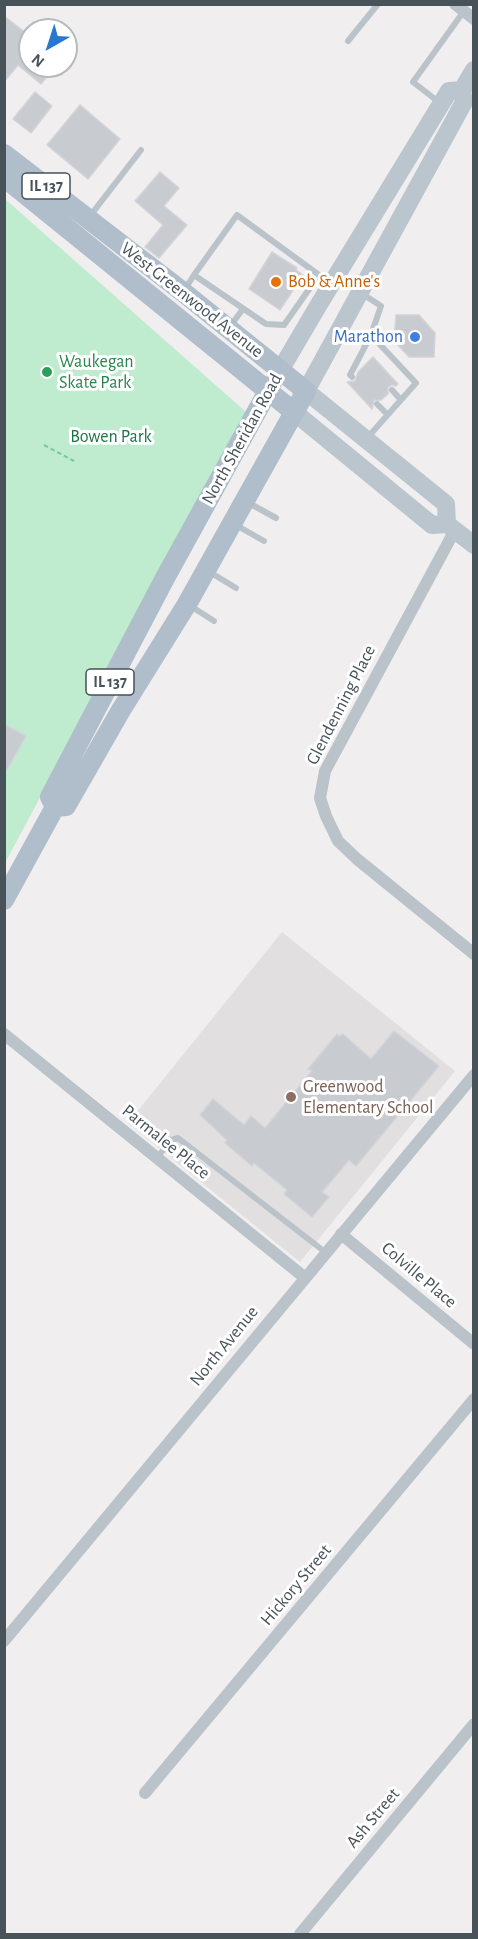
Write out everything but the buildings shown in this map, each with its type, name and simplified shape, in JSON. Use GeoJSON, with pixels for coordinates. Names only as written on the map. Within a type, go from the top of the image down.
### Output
{"type":"FeatureCollection","features":[{"type":"Feature","properties":{"kind":"main road","name":"North Sheridan Road"},"geometry":{"type":"LineString","coordinates":[[55,807],[66,806],[121,710],[207,571],[464,102],[462,90],[474,70]]}},
{"type":"Feature","properties":{"kind":"main road","name":"North Sheridan Road"},"geometry":{"type":"LineString","coordinates":[[55,807],[50,797],[165,578],[280,370],[311,301],[449,91],[462,90]]}},
{"type":"Feature","properties":{"kind":"main road","name":"West Greenwood Avenue"},"geometry":{"type":"LineString","coordinates":[[4,154],[229,328],[446,504],[451,527]]}},
{"type":"Feature","properties":{"kind":"main road","name":"IL 137"},"geometry":{"type":"LineString","coordinates":[[4,177],[268,391]]}},
{"type":"Feature","properties":{"kind":"main road"},"geometry":{"type":"LineString","coordinates":[[268,391],[432,525],[451,527],[474,545]]}},
{"type":"Feature","properties":{"kind":"main road","name":"North Sheridan Road"},"geometry":{"type":"LineString","coordinates":[[4,900],[55,807]]}},
{"type":"Feature","properties":{"kind":"street","name":"Glendenning Place"},"geometry":{"type":"LineString","coordinates":[[451,527],[325,771],[320,798],[338,840],[357,859],[474,954]]}},
{"type":"Feature","properties":{"kind":"street","name":"Parmalee Place"},"geometry":{"type":"LineString","coordinates":[[4,1034],[304,1277]]}},
{"type":"Feature","properties":{"kind":"street","name":"North Avenue"},"geometry":{"type":"LineString","coordinates":[[4,1641],[474,1075]]}},
{"type":"Feature","properties":{"kind":"street","name":"Colville Place"},"geometry":{"type":"LineString","coordinates":[[341,1234],[474,1344]]}},
{"type":"Feature","properties":{"kind":"street","name":"Hickory Street"},"geometry":{"type":"LineString","coordinates":[[145,1793],[474,1399]]}},
{"type":"Feature","properties":{"kind":"street","name":"Ash Street"},"geometry":{"type":"LineString","coordinates":[[300,1935],[474,1724]]}},
{"type":"Feature","properties":{"kind":"lane"},"geometry":{"type":"LineString","coordinates":[[348,41],[378,4]]}},
{"type":"Feature","properties":{"kind":"lane"},"geometry":{"type":"LineString","coordinates":[[441,103],[413,82],[464,12]]}},
{"type":"Feature","properties":{"kind":"lane"},"geometry":{"type":"LineString","coordinates":[[88,219],[141,150]]}},
{"type":"Feature","properties":{"kind":"lane"},"geometry":{"type":"LineString","coordinates":[[183,292],[194,275],[237,215],[319,275],[311,301],[284,325],[278,325],[266,324],[194,275]]}},
{"type":"Feature","properties":{"kind":"lane"},"geometry":{"type":"LineString","coordinates":[[352,377],[350,375],[371,335],[381,306],[360,293]]}},
{"type":"Feature","properties":{"kind":"lane"},"geometry":{"type":"LineString","coordinates":[[229,328],[243,309]]}},
{"type":"Feature","properties":{"kind":"lane"},"geometry":{"type":"LineString","coordinates":[[366,440],[416,383],[371,335]]}},
{"type":"Feature","properties":{"kind":"lane"},"geometry":{"type":"LineString","coordinates":[[360,354],[367,362]]}},
{"type":"Feature","properties":{"kind":"lane"},"geometry":{"type":"LineString","coordinates":[[392,390],[401,400]]}},
{"type":"Feature","properties":{"kind":"lane"},"geometry":{"type":"LineString","coordinates":[[377,404],[387,414]]}},
{"type":"Feature","properties":{"kind":"lane"},"geometry":{"type":"LineString","coordinates":[[246,501],[276,518]]}},
{"type":"Feature","properties":{"kind":"lane"},"geometry":{"type":"LineString","coordinates":[[233,524],[264,541]]}},
{"type":"Feature","properties":{"kind":"lane"},"geometry":{"type":"LineString","coordinates":[[207,571],[236,588]]}},
{"type":"Feature","properties":{"kind":"lane"},"geometry":{"type":"LineString","coordinates":[[187,604],[214,621]]}},
{"type":"Feature","properties":{"kind":"lane"},"geometry":{"type":"LineString","coordinates":[[157,1158],[171,1140],[178,1138],[325,1252]]}},
{"type":"Feature","properties":{"kind":"path"},"geometry":{"type":"LineString","coordinates":[[44,445],[74,461]]}},
{"type":"Feature","properties":{"kind":"shaded area","name":"Greenwood Elementary School"},"geometry":{"type":"Polygon","coordinates":[[[282,932],[455,1071],[300,1262],[128,1123],[282,932]]]}},
{"type":"Feature","properties":{"kind":"green space","name":"Bowen Park"},"geometry":{"type":"Polygon","coordinates":[[[4,199],[246,412],[5,863],[4,199]]]}},
{"type":"Feature","properties":{"kind":"place","name":"Bob & Anne's"},"geometry":{"type":"Point","coordinates":[276,282]}},
{"type":"Feature","properties":{"kind":"place","name":"Marathon"},"geometry":{"type":"Point","coordinates":[415,337]}},
{"type":"Feature","properties":{"kind":"place","name":"Waukegan Skate Park"},"geometry":{"type":"Point","coordinates":[47,372]}},
{"type":"Feature","properties":{"kind":"place","name":"Greenwood Elementary School"},"geometry":{"type":"Point","coordinates":[291,1097]}}]}
